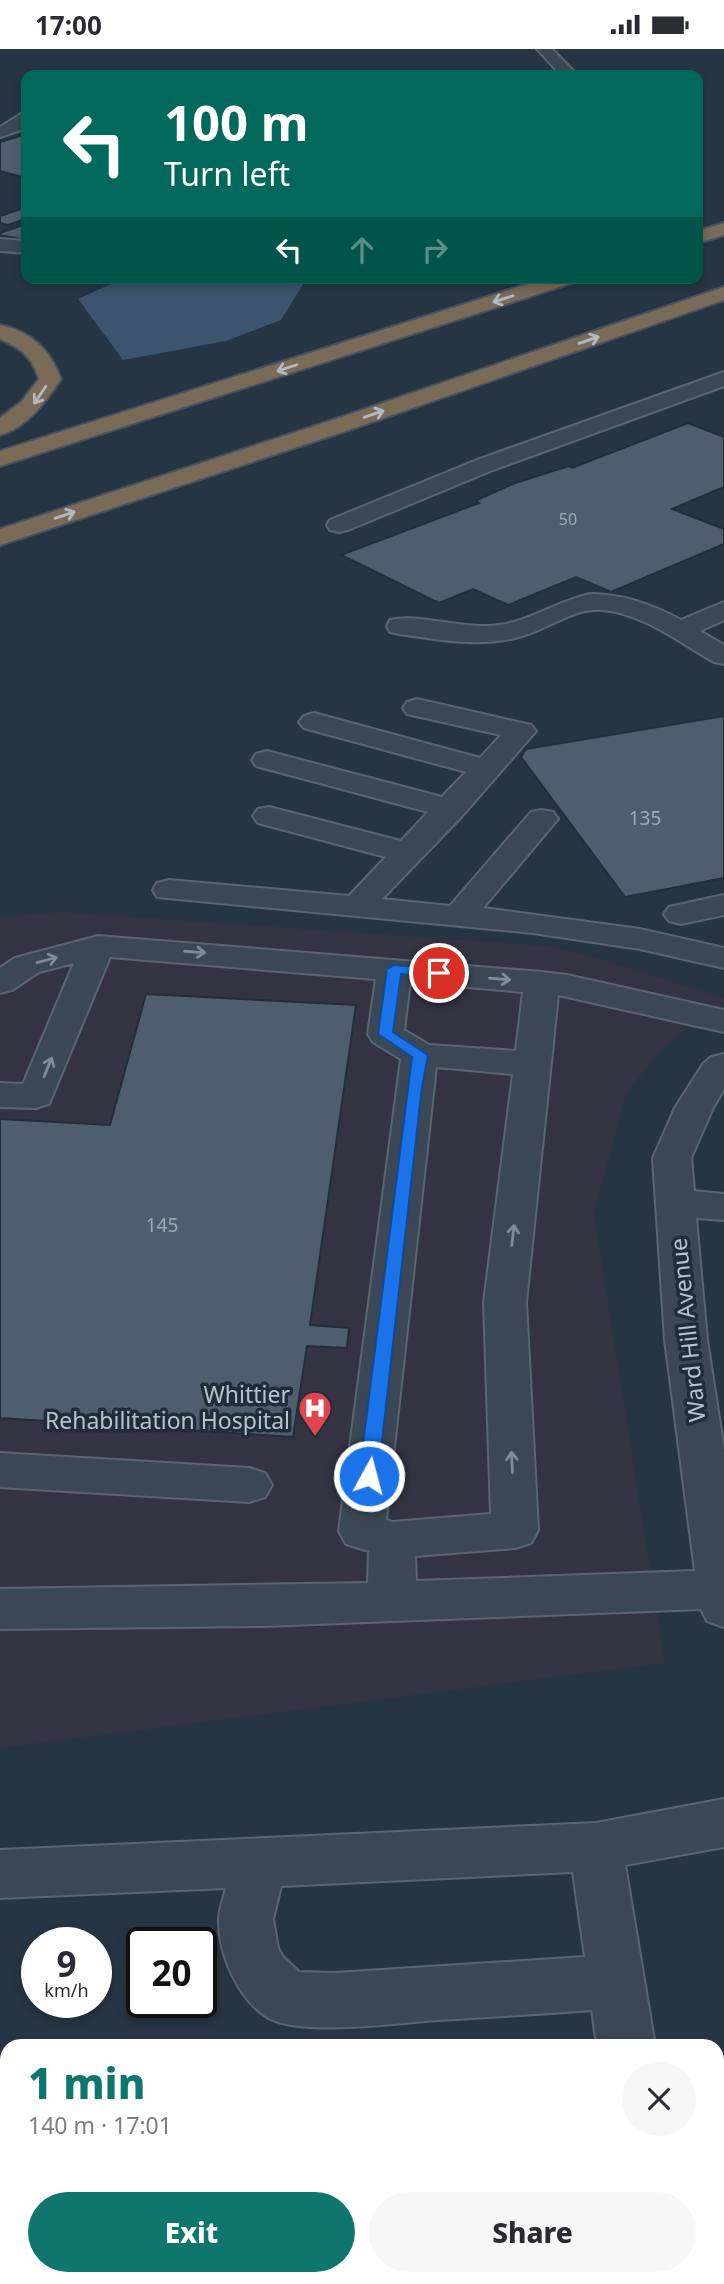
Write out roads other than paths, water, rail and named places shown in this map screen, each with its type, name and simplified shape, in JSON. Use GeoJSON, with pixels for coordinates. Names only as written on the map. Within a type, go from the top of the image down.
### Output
{"type":"FeatureCollection","features":[{"type":"Feature","properties":{"kind":"highway"},"geometry":{"type":"LineString","coordinates":[[703,235],[724,229]]}},
{"type":"Feature","properties":{"kind":"highway"},"geometry":{"type":"LineString","coordinates":[[0,459],[549,284]]}},
{"type":"Feature","properties":{"kind":"highway"},"geometry":{"type":"LineString","coordinates":[[0,537],[338,426],[724,293]]}},
{"type":"Feature","properties":{"kind":"highway"},"geometry":{"type":"LineString","coordinates":[[0,331],[22,340],[44,358],[50,379],[35,403],[20,417],[0,428]]}},
{"type":"Feature","properties":{"kind":"highway"},"geometry":{"type":"LineString","coordinates":[[23,554],[230,474],[338,426]]}},
{"type":"Feature","properties":{"kind":"street"},"geometry":{"type":"LineString","coordinates":[[544,49],[564,70]]}},
{"type":"Feature","properties":{"kind":"street"},"geometry":{"type":"LineString","coordinates":[[0,113],[21,113]]}},
{"type":"Feature","properties":{"kind":"street"},"geometry":{"type":"LineString","coordinates":[[0,121],[21,115]]}},
{"type":"Feature","properties":{"kind":"street"},"geometry":{"type":"LineString","coordinates":[[0,132],[15,127],[21,119]]}},
{"type":"Feature","properties":{"kind":"street"},"geometry":{"type":"LineString","coordinates":[[0,245],[21,247]]}},
{"type":"Feature","properties":{"kind":"street"},"geometry":{"type":"LineString","coordinates":[[339,525],[485,465],[724,378]]}},
{"type":"Feature","properties":{"kind":"street"},"geometry":{"type":"LineString","coordinates":[[686,394],[712,403]]}},
{"type":"Feature","properties":{"kind":"street"},"geometry":{"type":"LineString","coordinates":[[400,626],[466,635],[512,632],[584,602],[602,601],[653,616],[724,656]]}},
{"type":"Feature","properties":{"kind":"street"},"geometry":{"type":"LineString","coordinates":[[681,630],[724,610]]}},
{"type":"Feature","properties":{"kind":"street"},"geometry":{"type":"LineString","coordinates":[[356,908],[521,731],[417,708]]}},
{"type":"Feature","properties":{"kind":"street"},"geometry":{"type":"LineString","coordinates":[[314,722],[487,769]]}},
{"type":"Feature","properties":{"kind":"street"},"geometry":{"type":"LineString","coordinates":[[267,760],[451,809]]}},
{"type":"Feature","properties":{"kind":"street"},"geometry":{"type":"LineString","coordinates":[[269,816],[409,853]]}},
{"type":"Feature","properties":{"kind":"street"},"geometry":{"type":"LineString","coordinates":[[458,917],[542,819]]}},
{"type":"Feature","properties":{"kind":"street"},"geometry":{"type":"LineString","coordinates":[[169,890],[533,923],[640,939],[724,958]]}},
{"type":"Feature","properties":{"kind":"street"},"geometry":{"type":"LineString","coordinates":[[681,914],[724,905]]}},
{"type":"Feature","properties":{"kind":"street"},"geometry":{"type":"LineString","coordinates":[[0,1094],[36,1096],[98,946]]}},
{"type":"Feature","properties":{"kind":"street"},"geometry":{"type":"LineString","coordinates":[[0,983],[27,965],[98,946],[542,982],[593,990],[724,1021]]}},
{"type":"Feature","properties":{"kind":"street"},"geometry":{"type":"LineString","coordinates":[[394,969],[386,1034],[420,1055],[533,1064]]}},
{"type":"Feature","properties":{"kind":"street"},"geometry":{"type":"LineString","coordinates":[[420,1055],[412,1101],[362,1531],[391,1540],[515,1530],[505,1302],[542,982]]}},
{"type":"Feature","properties":{"kind":"street","name":"Ward Hill Avenue"},"geometry":{"type":"LineString","coordinates":[[723,1598],[687,1340],[672,1159],[694,1108],[716,1072],[724,1065]]}},
{"type":"Feature","properties":{"kind":"street"},"geometry":{"type":"LineString","coordinates":[[674,1203],[724,1207]]}},
{"type":"Feature","properties":{"kind":"street"},"geometry":{"type":"LineString","coordinates":[[0,1471],[249,1485]]}},
{"type":"Feature","properties":{"kind":"street"},"geometry":{"type":"LineString","coordinates":[[391,1540],[392,1600]]}},
{"type":"Feature","properties":{"kind":"street"},"geometry":{"type":"LineString","coordinates":[[0,1609],[264,1606],[392,1600],[723,1598]]}},
{"type":"Feature","properties":{"kind":"street"},"geometry":{"type":"LineString","coordinates":[[0,1874],[596,1847],[724,1823]]}},
{"type":"Feature","properties":{"kind":"street"},"geometry":{"type":"LineString","coordinates":[[596,1847],[625,2039]]}},
{"type":"Feature","properties":{"kind":"street"},"geometry":{"type":"LineString","coordinates":[[259,1862],[247,1919],[251,1952],[263,1976],[287,1998],[334,2000],[616,1982]]}},
{"type":"Feature","properties":{"kind":"place","name":"Whittier Rehabilitation Hospital"},"geometry":{"type":"Point","coordinates":[315,1438]}}]}
